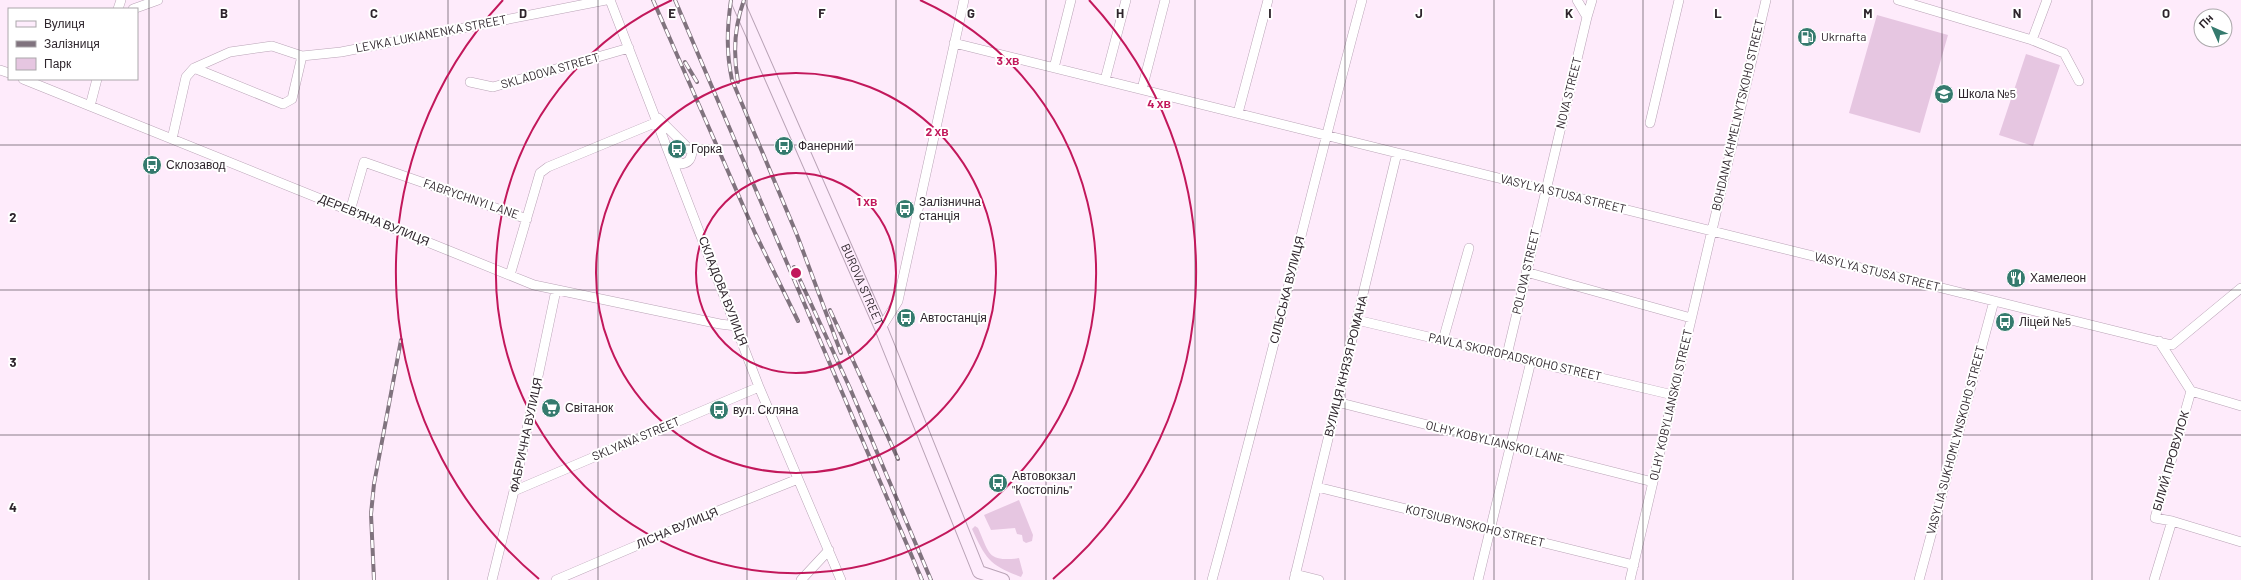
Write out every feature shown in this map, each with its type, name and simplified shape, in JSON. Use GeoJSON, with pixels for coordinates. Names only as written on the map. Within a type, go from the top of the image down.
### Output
{"type":"FeatureCollection","features":[{"type":"Feature","properties":{"kind":"main road","name":"BUROVA STREET"},"geometry":{"type":"LineString","coordinates":[[737,0],[881,328],[981,576]]}},
{"type":"Feature","properties":{"kind":"main road"},"geometry":{"type":"LineString","coordinates":[[981,576],[1003,580]]}},
{"type":"Feature","properties":{"kind":"street"},"geometry":{"type":"LineString","coordinates":[[136,8],[158,0]]}},
{"type":"Feature","properties":{"kind":"street","name":"LEVKA LUKIANENKA STREET"},"geometry":{"type":"LineString","coordinates":[[302,56],[341,52],[606,0]]}},
{"type":"Feature","properties":{"kind":"street","name":"СКЛАДОВА ВУЛИЦЯ"},"geometry":{"type":"LineString","coordinates":[[610,0],[759,387],[841,580]]}},
{"type":"Feature","properties":{"kind":"street"},"geometry":{"type":"LineString","coordinates":[[881,328],[898,301],[964,0]]}},
{"type":"Feature","properties":{"kind":"street"},"geometry":{"type":"LineString","coordinates":[[1054,68],[1071,0]]}},
{"type":"Feature","properties":{"kind":"street"},"geometry":{"type":"LineString","coordinates":[[1105,80],[1126,0]]}},
{"type":"Feature","properties":{"kind":"street"},"geometry":{"type":"LineString","coordinates":[[1142,89],[1165,0]]}},
{"type":"Feature","properties":{"kind":"street"},"geometry":{"type":"LineString","coordinates":[[1238,113],[1268,0]]}},
{"type":"Feature","properties":{"kind":"street","name":"СІЛЬСЬКА ВУЛИЦЯ"},"geometry":{"type":"LineString","coordinates":[[1212,580],[1240,479],[1325,135],[1362,0]]}},
{"type":"Feature","properties":{"kind":"street"},"geometry":{"type":"LineString","coordinates":[[1577,0],[1587,17]]}},
{"type":"Feature","properties":{"kind":"street","name":"NOVA STREET"},"geometry":{"type":"LineString","coordinates":[[1546,189],[1592,0]]}},
{"type":"Feature","properties":{"kind":"street"},"geometry":{"type":"LineString","coordinates":[[1650,123],[1679,0]]}},
{"type":"Feature","properties":{"kind":"street","name":"BOHDANA KHMELNYTSKOHO STREET"},"geometry":{"type":"LineString","coordinates":[[1711,230],[1766,0]]}},
{"type":"Feature","properties":{"kind":"street"},"geometry":{"type":"LineString","coordinates":[[1898,0],[2032,40],[2064,53],[2079,81]]}},
{"type":"Feature","properties":{"kind":"street"},"geometry":{"type":"LineString","coordinates":[[2032,40],[2047,0]]}},
{"type":"Feature","properties":{"kind":"street","name":"VASYLYA STUSA STREET"},"geometry":{"type":"LineString","coordinates":[[954,43],[2172,345],[2241,288]]}},
{"type":"Feature","properties":{"kind":"street"},"geometry":{"type":"LineString","coordinates":[[172,139],[186,77],[194,68],[230,52],[272,46],[302,56],[292,99],[283,104],[194,68]]}},
{"type":"Feature","properties":{"kind":"street","name":"SKLADOVA STREET"},"geometry":{"type":"LineString","coordinates":[[470,82],[492,88],[629,48]]}},
{"type":"Feature","properties":{"kind":"street","name":"ДЕРЕВ'ЯНА ВУЛИЦЯ"},"geometry":{"type":"LineString","coordinates":[[25,80],[534,285],[720,324],[736,326]]}},
{"type":"Feature","properties":{"kind":"street"},"geometry":{"type":"LineString","coordinates":[[90,106],[98,80]]}},
{"type":"Feature","properties":{"kind":"street"},"geometry":{"type":"LineString","coordinates":[[656,118],[689,147],[692,152],[691,158],[686,163],[681,164],[674,159],[669,150]]}},
{"type":"Feature","properties":{"kind":"street","name":"FABRYCHNYI LANE"},"geometry":{"type":"LineString","coordinates":[[350,211],[364,162],[527,219],[540,173],[548,167],[656,118]]}},
{"type":"Feature","properties":{"kind":"street","name":"ВУЛИЦЯ КНЯЗЯ РОМАНА"},"geometry":{"type":"LineString","coordinates":[[1295,577],[1398,153]]}},
{"type":"Feature","properties":{"kind":"street","name":"POLOVA STREET"},"geometry":{"type":"LineString","coordinates":[[1506,355],[1546,189]]}},
{"type":"Feature","properties":{"kind":"street"},"geometry":{"type":"LineString","coordinates":[[510,275],[527,219]]}},
{"type":"Feature","properties":{"kind":"street","name":"OLHY KOBYLIANSKOI STREET"},"geometry":{"type":"LineString","coordinates":[[1630,580],[1711,230]]}},
{"type":"Feature","properties":{"kind":"street"},"geometry":{"type":"LineString","coordinates":[[1443,340],[1469,248]]}},
{"type":"Feature","properties":{"kind":"street"},"geometry":{"type":"LineString","coordinates":[[1526,272],[1691,318]]}},
{"type":"Feature","properties":{"kind":"street","name":"ФАБРИЧНА ВУЛИЦЯ"},"geometry":{"type":"LineString","coordinates":[[492,580],[514,491],[556,290]]}},
{"type":"Feature","properties":{"kind":"street","name":"VASYLIA SUKHOMLYNSKOHO STREET"},"geometry":{"type":"LineString","coordinates":[[1919,580],[1994,300]]}},
{"type":"Feature","properties":{"kind":"street","name":"PAVLA SKOROPADSKOHO STREET"},"geometry":{"type":"LineString","coordinates":[[1357,320],[1673,395]]}},
{"type":"Feature","properties":{"kind":"street"},"geometry":{"type":"LineString","coordinates":[[2159,342],[2191,391],[2241,406]]}},
{"type":"Feature","properties":{"kind":"street"},"geometry":{"type":"LineString","coordinates":[[1478,580],[1531,361]]}},
{"type":"Feature","properties":{"kind":"street","name":"SKLYANA STREET"},"geometry":{"type":"LineString","coordinates":[[514,491],[759,387]]}},
{"type":"Feature","properties":{"kind":"street","name":"БІЛИЙ ПРОВУЛОК"},"geometry":{"type":"LineString","coordinates":[[2191,391],[2155,518],[2172,521],[2241,542]]}},
{"type":"Feature","properties":{"kind":"street","name":"OLHY KOBYLIANSKOI LANE"},"geometry":{"type":"LineString","coordinates":[[1337,402],[1653,482]]}},
{"type":"Feature","properties":{"kind":"street","name":"ЛІСНА ВУЛИЦЯ"},"geometry":{"type":"LineString","coordinates":[[556,580],[713,512],[798,479]]}},
{"type":"Feature","properties":{"kind":"street","name":"KOTSIUBYNSKOHO STREET"},"geometry":{"type":"LineString","coordinates":[[1317,487],[1634,565]]}},
{"type":"Feature","properties":{"kind":"street"},"geometry":{"type":"LineString","coordinates":[[2154,580],[2172,521]]}},
{"type":"Feature","properties":{"kind":"street"},"geometry":{"type":"LineString","coordinates":[[800,580],[829,550]]}},
{"type":"Feature","properties":{"kind":"street"},"geometry":{"type":"LineString","coordinates":[[1295,577],[1319,580]]}},
{"type":"Feature","properties":{"kind":"green space"},"geometry":{"type":"Polygon","coordinates":[[[1877,15],[1948,35],[1920,133],[1849,113],[1877,15]]]}},
{"type":"Feature","properties":{"kind":"green space"},"geometry":{"type":"Polygon","coordinates":[[[2026,54],[2060,65],[2033,146],[1999,135],[2026,54]]]}},
{"type":"Feature","properties":{"kind":"green space"},"geometry":{"type":"Polygon","coordinates":[[[1019,500],[1033,535],[1032,541],[1026,543],[1023,541],[1022,535],[1017,534],[1015,528],[991,530],[984,515],[1019,500]]]}},
{"type":"Feature","properties":{"kind":"green space"},"geometry":{"type":"Polygon","coordinates":[[[975,526],[978,528],[991,555],[1001,559],[1019,558],[1023,573],[1021,577],[1002,569],[990,560],[985,554],[972,529],[975,526]]]}},
{"type":"Feature","properties":{"kind":"railway"},"geometry":{"type":"LineString","coordinates":[[653,0],[755,233],[798,321]]}},
{"type":"Feature","properties":{"kind":"railway"},"geometry":{"type":"LineString","coordinates":[[675,0],[922,580]]}},
{"type":"Feature","properties":{"kind":"railway"},"geometry":{"type":"LineString","coordinates":[[731,0],[728,40],[732,80],[797,235],[841,353]]}},
{"type":"Feature","properties":{"kind":"railway"},"geometry":{"type":"LineString","coordinates":[[738,82],[735,61],[735,41],[738,20],[744,0]]}},
{"type":"Feature","properties":{"kind":"railway"},"geometry":{"type":"LineString","coordinates":[[685,62],[697,82]]}},
{"type":"Feature","properties":{"kind":"railway"},"geometry":{"type":"LineString","coordinates":[[794,267],[849,386],[931,580]]}},
{"type":"Feature","properties":{"kind":"railway"},"geometry":{"type":"LineString","coordinates":[[830,310],[898,459]]}},
{"type":"Feature","properties":{"kind":"railway"},"geometry":{"type":"LineString","coordinates":[[374,580],[371,514],[374,484],[401,340]]}},
{"type":"Feature","properties":{"kind":"place","name":"Ukrnafta"},"geometry":{"type":"Point","coordinates":[1807,37]}},
{"type":"Feature","properties":{"kind":"place","name":"Школа №5"},"geometry":{"type":"Point","coordinates":[1944,94]}},
{"type":"Feature","properties":{"kind":"place","name":"Фанерний"},"geometry":{"type":"Point","coordinates":[784,146]}},
{"type":"Feature","properties":{"kind":"place","name":"Горка"},"geometry":{"type":"Point","coordinates":[677,149]}},
{"type":"Feature","properties":{"kind":"place","name":"Склозавод"},"geometry":{"type":"Point","coordinates":[152,165]}},
{"type":"Feature","properties":{"kind":"place","name":"Залізнична станція"},"geometry":{"type":"Point","coordinates":[905,209]}},
{"type":"Feature","properties":{"kind":"place","name":"Хамелеон"},"geometry":{"type":"Point","coordinates":[2016,278]}},
{"type":"Feature","properties":{"kind":"place","name":"Автостанція"},"geometry":{"type":"Point","coordinates":[906,318]}},
{"type":"Feature","properties":{"kind":"place","name":"Ліцей №5"},"geometry":{"type":"Point","coordinates":[2005,322]}},
{"type":"Feature","properties":{"kind":"place","name":"Світанок"},"geometry":{"type":"Point","coordinates":[551,408]}},
{"type":"Feature","properties":{"kind":"place","name":"вул. Скляна"},"geometry":{"type":"Point","coordinates":[719,410]}},
{"type":"Feature","properties":{"kind":"place","name":"Автовокзал \"Костопіль\""},"geometry":{"type":"Point","coordinates":[998,483]}}]}
